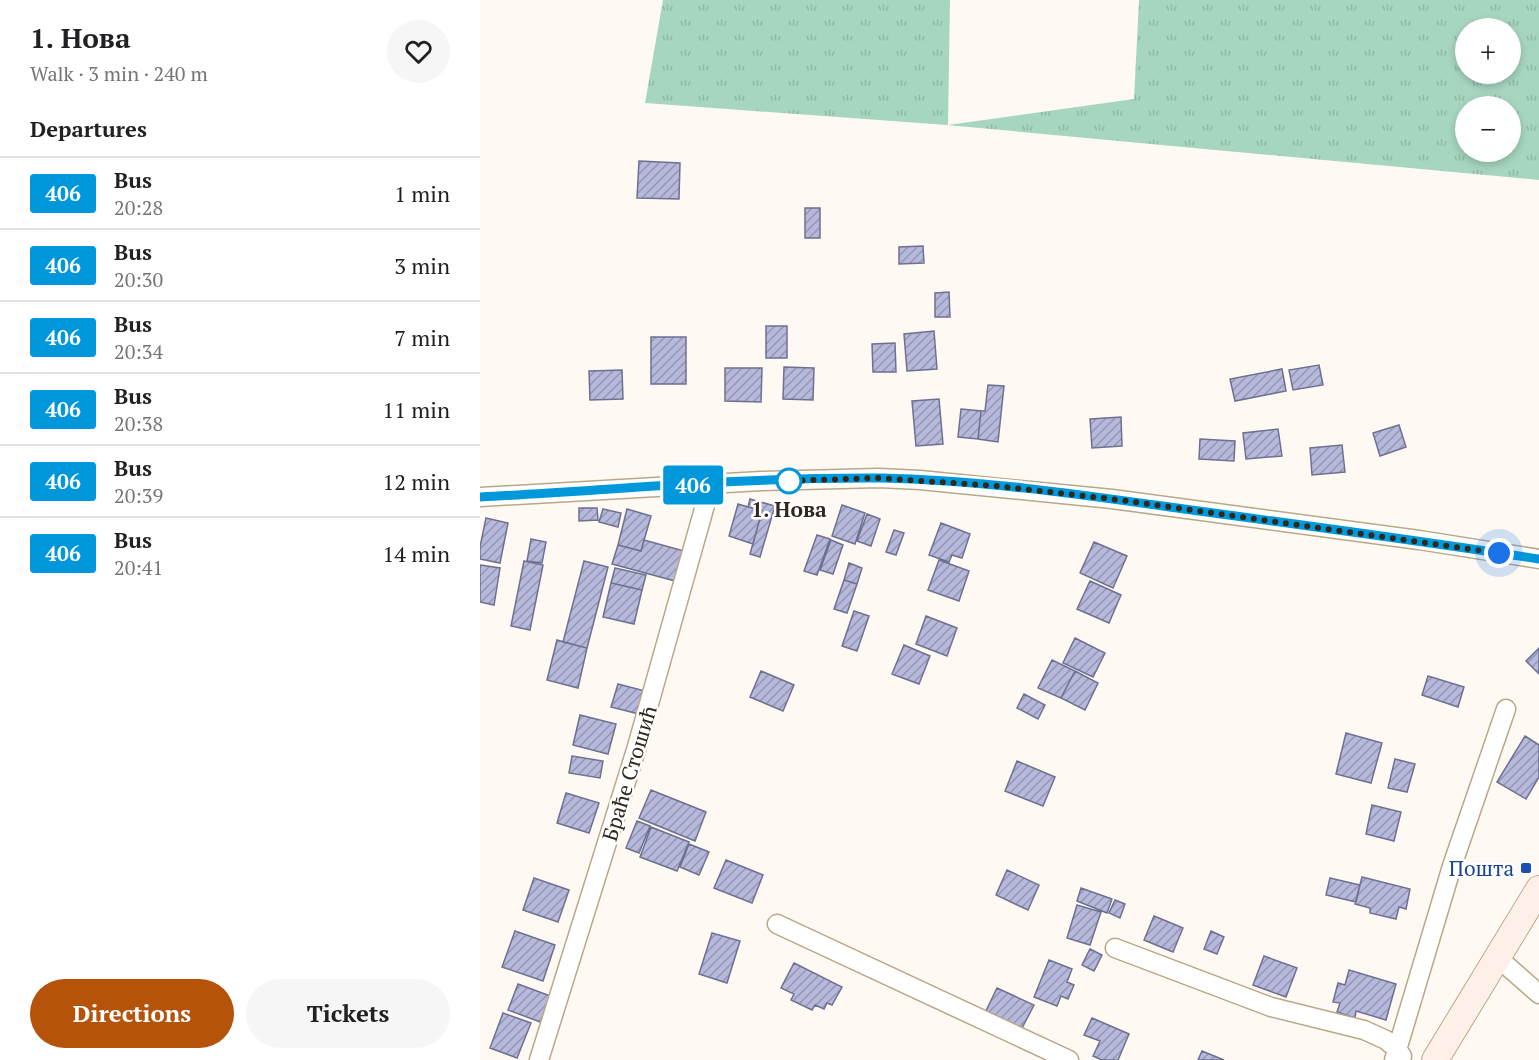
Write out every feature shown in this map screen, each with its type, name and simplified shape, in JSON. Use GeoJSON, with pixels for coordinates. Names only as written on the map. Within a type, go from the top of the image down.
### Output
{"type":"FeatureCollection","features":[{"type":"Feature","properties":{"kind":"main road"},"geometry":{"type":"LineString","coordinates":[[1435,1060],[1539,889]]}},
{"type":"Feature","properties":{"kind":"street"},"geometry":{"type":"LineString","coordinates":[[480,497],[711,484],[879,478],[996,486],[1124,500],[1419,540],[1539,559]]}},
{"type":"Feature","properties":{"kind":"street","name":"Браће Стошић"},"geometry":{"type":"LineString","coordinates":[[539,1060],[636,750],[711,484]]}},
{"type":"Feature","properties":{"kind":"street"},"geometry":{"type":"LineString","coordinates":[[1399,1056],[1452,866],[1506,709]]}},
{"type":"Feature","properties":{"kind":"street"},"geometry":{"type":"LineString","coordinates":[[777,924],[1069,1060]]}},
{"type":"Feature","properties":{"kind":"street"},"geometry":{"type":"LineString","coordinates":[[1115,948],[1271,1007],[1364,1030],[1386,1040],[1399,1056]]}},
{"type":"Feature","properties":{"kind":"street"},"geometry":{"type":"LineString","coordinates":[[1498,958],[1539,994]]}},
{"type":"Feature","properties":{"kind":"green space"},"geometry":{"type":"Polygon","coordinates":[[[663,0],[950,0],[948,125],[1134,99],[1139,0],[1539,0],[1539,180],[947,125],[645,103],[663,0]]]}},
{"type":"Feature","properties":{"kind":"building"},"geometry":{"type":"Polygon","coordinates":[[[639,161],[680,163],[679,199],[637,198],[639,161]]]}},
{"type":"Feature","properties":{"kind":"building"},"geometry":{"type":"Polygon","coordinates":[[[805,208],[820,208],[820,238],[805,238],[805,208]]]}},
{"type":"Feature","properties":{"kind":"building"},"geometry":{"type":"Polygon","coordinates":[[[923,246],[924,263],[899,264],[899,247],[923,246]]]}},
{"type":"Feature","properties":{"kind":"building"},"geometry":{"type":"Polygon","coordinates":[[[949,292],[950,317],[935,317],[935,293],[949,292]]]}},
{"type":"Feature","properties":{"kind":"building"},"geometry":{"type":"Polygon","coordinates":[[[766,326],[787,326],[787,358],[766,358],[766,326]]]}},
{"type":"Feature","properties":{"kind":"building"},"geometry":{"type":"Polygon","coordinates":[[[934,331],[937,369],[907,371],[904,334],[934,331]]]}},
{"type":"Feature","properties":{"kind":"building"},"geometry":{"type":"Polygon","coordinates":[[[651,337],[686,337],[686,384],[651,384],[651,337]]]}},
{"type":"Feature","properties":{"kind":"building"},"geometry":{"type":"Polygon","coordinates":[[[895,343],[896,372],[873,372],[872,344],[895,343]]]}},
{"type":"Feature","properties":{"kind":"building"},"geometry":{"type":"Polygon","coordinates":[[[1319,365],[1323,385],[1293,390],[1289,370],[1319,365]]]}},
{"type":"Feature","properties":{"kind":"building"},"geometry":{"type":"Polygon","coordinates":[[[784,367],[814,368],[813,400],[783,399],[784,367]]]}},
{"type":"Feature","properties":{"kind":"building"},"geometry":{"type":"Polygon","coordinates":[[[725,368],[762,368],[761,402],[725,401],[725,368]]]}},
{"type":"Feature","properties":{"kind":"building"},"geometry":{"type":"Polygon","coordinates":[[[1282,369],[1286,391],[1235,401],[1230,379],[1282,369]]]}},
{"type":"Feature","properties":{"kind":"building"},"geometry":{"type":"Polygon","coordinates":[[[622,370],[623,399],[590,400],[589,371],[622,370]]]}},
{"type":"Feature","properties":{"kind":"building"},"geometry":{"type":"Polygon","coordinates":[[[988,385],[1004,386],[998,442],[978,439],[981,411],[985,411],[988,385]]]}},
{"type":"Feature","properties":{"kind":"building"},"geometry":{"type":"Polygon","coordinates":[[[939,399],[943,444],[916,446],[912,401],[939,399]]]}},
{"type":"Feature","properties":{"kind":"building"},"geometry":{"type":"Polygon","coordinates":[[[961,409],[981,411],[978,439],[958,437],[961,409]]]}},
{"type":"Feature","properties":{"kind":"building"},"geometry":{"type":"Polygon","coordinates":[[[1121,417],[1122,446],[1092,448],[1090,419],[1121,417]]]}},
{"type":"Feature","properties":{"kind":"building"},"geometry":{"type":"Polygon","coordinates":[[[1399,425],[1406,447],[1380,456],[1373,433],[1399,425]]]}},
{"type":"Feature","properties":{"kind":"building"},"geometry":{"type":"Polygon","coordinates":[[[1278,429],[1282,456],[1246,459],[1243,433],[1278,429]]]}},
{"type":"Feature","properties":{"kind":"building"},"geometry":{"type":"Polygon","coordinates":[[[1200,439],[1235,441],[1234,461],[1199,459],[1200,439]]]}},
{"type":"Feature","properties":{"kind":"building"},"geometry":{"type":"Polygon","coordinates":[[[1342,445],[1345,472],[1312,475],[1310,448],[1342,445]]]}},
{"type":"Feature","properties":{"kind":"building"},"geometry":{"type":"Polygon","coordinates":[[[750,499],[775,506],[760,557],[750,554],[762,511],[748,507],[750,499]]]}},
{"type":"Feature","properties":{"kind":"building"},"geometry":{"type":"Polygon","coordinates":[[[738,504],[762,511],[753,544],[729,536],[738,504]]]}},
{"type":"Feature","properties":{"kind":"building"},"geometry":{"type":"Polygon","coordinates":[[[842,505],[865,513],[855,544],[832,536],[842,505]]]}},
{"type":"Feature","properties":{"kind":"building"},"geometry":{"type":"Polygon","coordinates":[[[579,508],[597,508],[598,520],[579,521],[579,508]]]}},
{"type":"Feature","properties":{"kind":"building"},"geometry":{"type":"Polygon","coordinates":[[[603,509],[621,513],[618,527],[599,522],[603,509]]]}},
{"type":"Feature","properties":{"kind":"building"},"geometry":{"type":"Polygon","coordinates":[[[627,509],[651,516],[641,551],[618,545],[627,509]]]}},
{"type":"Feature","properties":{"kind":"building"},"geometry":{"type":"Polygon","coordinates":[[[867,514],[880,519],[871,546],[857,541],[867,514]]]}},
{"type":"Feature","properties":{"kind":"building"},"geometry":{"type":"Polygon","coordinates":[[[486,518],[508,523],[500,563],[480,559],[486,518]]]}},
{"type":"Feature","properties":{"kind":"building"},"geometry":{"type":"Polygon","coordinates":[[[941,523],[970,534],[962,558],[952,555],[949,562],[929,555],[941,523]]]}},
{"type":"Feature","properties":{"kind":"building"},"geometry":{"type":"Polygon","coordinates":[[[894,530],[904,533],[896,555],[886,552],[894,530]]]}},
{"type":"Feature","properties":{"kind":"building"},"geometry":{"type":"Polygon","coordinates":[[[817,535],[830,539],[817,575],[804,571],[817,535]]]}},
{"type":"Feature","properties":{"kind":"building"},"geometry":{"type":"Polygon","coordinates":[[[531,539],[546,542],[542,563],[527,561],[531,539]]]}},
{"type":"Feature","properties":{"kind":"building"},"geometry":{"type":"Polygon","coordinates":[[[644,540],[684,551],[675,581],[612,564],[618,545],[641,551],[644,540]]]}},
{"type":"Feature","properties":{"kind":"building"},"geometry":{"type":"Polygon","coordinates":[[[831,540],[843,545],[833,574],[820,570],[831,540]]]}},
{"type":"Feature","properties":{"kind":"building"},"geometry":{"type":"Polygon","coordinates":[[[1094,542],[1127,556],[1113,588],[1080,573],[1094,542]]]}},
{"type":"Feature","properties":{"kind":"building"},"geometry":{"type":"Polygon","coordinates":[[[939,560],[969,571],[959,601],[928,590],[939,560]]]}},
{"type":"Feature","properties":{"kind":"building"},"geometry":{"type":"Polygon","coordinates":[[[524,561],[543,565],[530,630],[511,626],[524,561]]]}},
{"type":"Feature","properties":{"kind":"building"},"geometry":{"type":"Polygon","coordinates":[[[584,561],[608,567],[587,648],[563,642],[584,561]]]}},
{"type":"Feature","properties":{"kind":"building"},"geometry":{"type":"Polygon","coordinates":[[[849,563],[862,568],[857,584],[844,580],[849,563]]]}},
{"type":"Feature","properties":{"kind":"building"},"geometry":{"type":"Polygon","coordinates":[[[480,565],[500,568],[494,605],[480,602],[480,565]]]}},
{"type":"Feature","properties":{"kind":"building"},"geometry":{"type":"Polygon","coordinates":[[[615,568],[646,575],[642,590],[611,583],[615,568]]]}},
{"type":"Feature","properties":{"kind":"building"},"geometry":{"type":"Polygon","coordinates":[[[844,580],[857,584],[847,613],[834,609],[844,580]]]}},
{"type":"Feature","properties":{"kind":"building"},"geometry":{"type":"Polygon","coordinates":[[[1090,581],[1121,595],[1109,623],[1077,609],[1090,581]]]}},
{"type":"Feature","properties":{"kind":"building"},"geometry":{"type":"Polygon","coordinates":[[[611,583],[642,590],[634,624],[603,617],[611,583]]]}},
{"type":"Feature","properties":{"kind":"building"},"geometry":{"type":"Polygon","coordinates":[[[854,611],[869,616],[857,651],[842,646],[854,611]]]}},
{"type":"Feature","properties":{"kind":"building"},"geometry":{"type":"Polygon","coordinates":[[[926,616],[957,628],[947,656],[916,644],[926,616]]]}},
{"type":"Feature","properties":{"kind":"building"},"geometry":{"type":"Polygon","coordinates":[[[1075,638],[1105,653],[1093,677],[1063,663],[1075,638]]]}},
{"type":"Feature","properties":{"kind":"building"},"geometry":{"type":"Polygon","coordinates":[[[557,640],[587,648],[578,688],[547,680],[557,640]]]}},
{"type":"Feature","properties":{"kind":"building"},"geometry":{"type":"Polygon","coordinates":[[[904,645],[930,656],[919,684],[892,674],[904,645]]]}},
{"type":"Feature","properties":{"kind":"building"},"geometry":{"type":"Polygon","coordinates":[[[1539,648],[1539,674],[1526,661],[1539,648]]]}},
{"type":"Feature","properties":{"kind":"building"},"geometry":{"type":"Polygon","coordinates":[[[1052,660],[1075,671],[1061,698],[1038,688],[1052,660]]]}},
{"type":"Feature","properties":{"kind":"building"},"geometry":{"type":"Polygon","coordinates":[[[761,671],[794,685],[783,711],[750,697],[761,671]]]}},
{"type":"Feature","properties":{"kind":"building"},"geometry":{"type":"Polygon","coordinates":[[[1075,671],[1098,683],[1085,710],[1061,698],[1075,671]]]}},
{"type":"Feature","properties":{"kind":"building"},"geometry":{"type":"Polygon","coordinates":[[[1428,676],[1464,687],[1458,707],[1422,695],[1428,676]]]}},
{"type":"Feature","properties":{"kind":"building"},"geometry":{"type":"Polygon","coordinates":[[[618,684],[645,691],[639,714],[611,707],[618,684]]]}},
{"type":"Feature","properties":{"kind":"building"},"geometry":{"type":"Polygon","coordinates":[[[1024,694],[1045,705],[1038,719],[1017,708],[1024,694]]]}},
{"type":"Feature","properties":{"kind":"building"},"geometry":{"type":"Polygon","coordinates":[[[580,715],[616,724],[608,754],[573,745],[580,715]]]}},
{"type":"Feature","properties":{"kind":"building"},"geometry":{"type":"Polygon","coordinates":[[[1346,733],[1382,743],[1371,783],[1336,774],[1346,733]]]}},
{"type":"Feature","properties":{"kind":"building"},"geometry":{"type":"Polygon","coordinates":[[[1525,736],[1539,745],[1539,777],[1526,799],[1497,782],[1525,736]]]}},
{"type":"Feature","properties":{"kind":"building"},"geometry":{"type":"Polygon","coordinates":[[[572,756],[603,761],[600,778],[569,773],[572,756]]]}},
{"type":"Feature","properties":{"kind":"building"},"geometry":{"type":"Polygon","coordinates":[[[1395,759],[1415,764],[1407,792],[1388,788],[1395,759]]]}},
{"type":"Feature","properties":{"kind":"building"},"geometry":{"type":"Polygon","coordinates":[[[1017,761],[1055,777],[1043,806],[1005,791],[1017,761]]]}},
{"type":"Feature","properties":{"kind":"building"},"geometry":{"type":"Polygon","coordinates":[[[651,790],[706,812],[695,841],[639,818],[651,790]]]}},
{"type":"Feature","properties":{"kind":"building"},"geometry":{"type":"Polygon","coordinates":[[[566,793],[599,803],[589,833],[557,823],[566,793]]]}},
{"type":"Feature","properties":{"kind":"building"},"geometry":{"type":"Polygon","coordinates":[[[1372,805],[1401,812],[1394,841],[1366,834],[1372,805]]]}},
{"type":"Feature","properties":{"kind":"building"},"geometry":{"type":"Polygon","coordinates":[[[637,821],[650,826],[639,853],[626,848],[637,821]]]}},
{"type":"Feature","properties":{"kind":"building"},"geometry":{"type":"Polygon","coordinates":[[[651,827],[689,842],[677,871],[640,857],[651,827]]]}},
{"type":"Feature","properties":{"kind":"building"},"geometry":{"type":"Polygon","coordinates":[[[689,844],[709,852],[699,875],[680,867],[689,844]]]}},
{"type":"Feature","properties":{"kind":"building"},"geometry":{"type":"Polygon","coordinates":[[[726,860],[763,875],[752,903],[714,888],[726,860]]]}},
{"type":"Feature","properties":{"kind":"building"},"geometry":{"type":"Polygon","coordinates":[[[1007,870],[1039,885],[1028,910],[996,895],[1007,870]]]}},
{"type":"Feature","properties":{"kind":"building"},"geometry":{"type":"Polygon","coordinates":[[[1362,877],[1410,889],[1406,909],[1399,907],[1396,919],[1370,913],[1370,908],[1355,904],[1362,877]]]}},
{"type":"Feature","properties":{"kind":"building"},"geometry":{"type":"Polygon","coordinates":[[[534,878],[569,890],[558,922],[523,910],[534,878]]]}},
{"type":"Feature","properties":{"kind":"building"},"geometry":{"type":"Polygon","coordinates":[[[1330,878],[1360,885],[1356,902],[1326,895],[1330,878]]]}},
{"type":"Feature","properties":{"kind":"building"},"geometry":{"type":"Polygon","coordinates":[[[1081,888],[1112,899],[1107,913],[1077,901],[1081,888]]]}},
{"type":"Feature","properties":{"kind":"building"},"geometry":{"type":"Polygon","coordinates":[[[1115,900],[1125,904],[1120,918],[1109,913],[1115,900]]]}},
{"type":"Feature","properties":{"kind":"building"},"geometry":{"type":"Polygon","coordinates":[[[1077,905],[1101,912],[1090,945],[1067,938],[1077,905]]]}},
{"type":"Feature","properties":{"kind":"building"},"geometry":{"type":"Polygon","coordinates":[[[1154,916],[1183,928],[1173,952],[1144,940],[1154,916]]]}},
{"type":"Feature","properties":{"kind":"building"},"geometry":{"type":"Polygon","coordinates":[[[515,931],[555,945],[543,981],[502,967],[515,931]]]}},
{"type":"Feature","properties":{"kind":"building"},"geometry":{"type":"Polygon","coordinates":[[[1211,931],[1224,937],[1217,954],[1204,949],[1211,931]]]}},
{"type":"Feature","properties":{"kind":"building"},"geometry":{"type":"Polygon","coordinates":[[[712,933],[740,941],[727,983],[699,974],[712,933]]]}},
{"type":"Feature","properties":{"kind":"building"},"geometry":{"type":"Polygon","coordinates":[[[1090,949],[1102,955],[1094,971],[1082,965],[1090,949]]]}},
{"type":"Feature","properties":{"kind":"building"},"geometry":{"type":"Polygon","coordinates":[[[1264,956],[1297,968],[1286,997],[1253,985],[1264,956]]]}},
{"type":"Feature","properties":{"kind":"building"},"geometry":{"type":"Polygon","coordinates":[[[1049,960],[1072,969],[1067,982],[1074,985],[1068,999],[1061,996],[1057,1006],[1034,997],[1049,960]]]}},
{"type":"Feature","properties":{"kind":"building"},"geometry":{"type":"Polygon","coordinates":[[[794,963],[842,987],[832,1005],[827,1003],[824,1009],[815,1005],[812,1010],[791,1000],[794,994],[781,988],[794,963]]]}},
{"type":"Feature","properties":{"kind":"building"},"geometry":{"type":"Polygon","coordinates":[[[1349,970],[1396,984],[1386,1020],[1356,1011],[1355,1018],[1337,1012],[1340,1003],[1333,1002],[1338,983],[1345,985],[1349,970]]]}},
{"type":"Feature","properties":{"kind":"building"},"geometry":{"type":"Polygon","coordinates":[[[518,984],[553,997],[543,1023],[508,1010],[518,984]]]}},
{"type":"Feature","properties":{"kind":"building"},"geometry":{"type":"Polygon","coordinates":[[[997,988],[1034,1005],[1021,1030],[985,1013],[997,988]]]}},
{"type":"Feature","properties":{"kind":"building"},"geometry":{"type":"Polygon","coordinates":[[[503,1013],[531,1023],[517,1058],[490,1048],[503,1013]]]}},
{"type":"Feature","properties":{"kind":"building"},"geometry":{"type":"Polygon","coordinates":[[[1092,1018],[1129,1034],[1118,1060],[1102,1060],[1093,1056],[1100,1041],[1084,1035],[1092,1018]]]}},
{"type":"Feature","properties":{"kind":"building"},"geometry":{"type":"Polygon","coordinates":[[[1202,1051],[1224,1060],[1198,1060],[1202,1051]]]}},
{"type":"Feature","properties":{"kind":"bus line","name":"406"},"geometry":{"type":"LineString","coordinates":[[480,497],[761,481],[879,478],[920,480],[1112,499],[1419,540],[1539,559]]}},
{"type":"Feature","properties":{"kind":"place","name":"1. Нова"},"geometry":{"type":"Point","coordinates":[789,481]}},
{"type":"Feature","properties":{"kind":"place","name":"Пошта"},"geometry":{"type":"Point","coordinates":[1526,868]}},
{"type":"Feature","properties":{"kind":"route"},"geometry":{"type":"LineString","coordinates":[[789,481],[785,481],[879,478],[996,486],[1112,499],[1419,540],[1499,553]]}}]}
